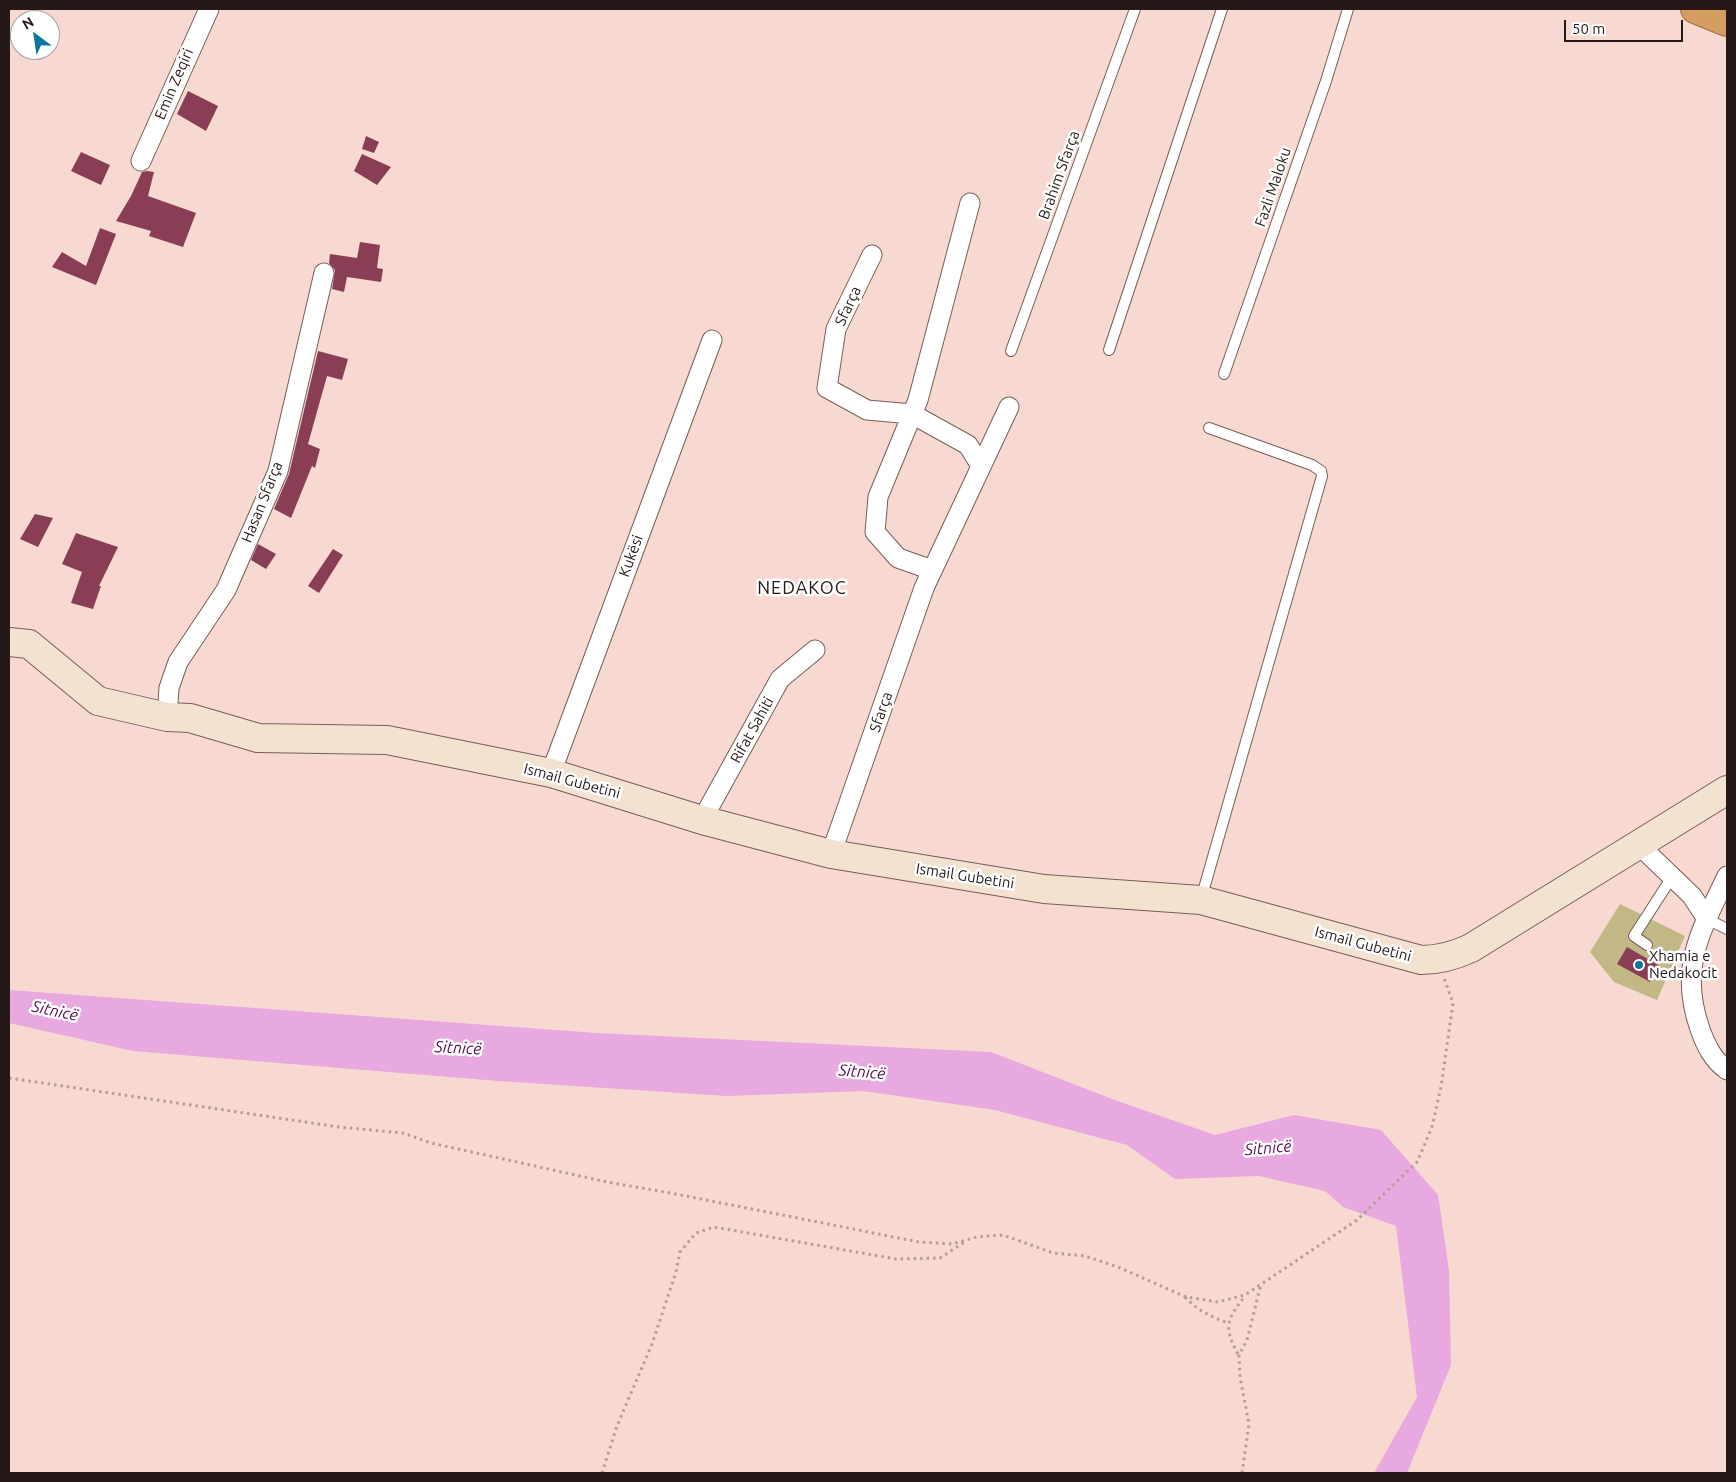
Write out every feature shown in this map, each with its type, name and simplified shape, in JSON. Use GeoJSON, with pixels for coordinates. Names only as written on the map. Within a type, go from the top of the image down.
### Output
{"type":"FeatureCollection","features":[{"type":"Feature","properties":{"kind":"highway"},"geometry":{"type":"LineString","coordinates":[[1694,9],[1727,22]]}},
{"type":"Feature","properties":{"kind":"street","name":"Emin Zeqiri"},"geometry":{"type":"LineString","coordinates":[[141,161],[209,9]]}},
{"type":"Feature","properties":{"kind":"street"},"geometry":{"type":"LineString","coordinates":[[932,570],[898,558],[875,532],[878,497],[920,391],[970,203]]}},
{"type":"Feature","properties":{"kind":"street","name":"Sfarça"},"geometry":{"type":"LineString","coordinates":[[872,254],[836,330],[827,388],[867,410],[912,414],[968,445],[981,466]]}},
{"type":"Feature","properties":{"kind":"street","name":"Hasan Sfarça"},"geometry":{"type":"LineString","coordinates":[[167,717],[170,688],[178,662],[226,590],[278,471],[324,273]]}},
{"type":"Feature","properties":{"kind":"street","name":"Kukësi"},"geometry":{"type":"LineString","coordinates":[[551,773],[712,340]]}},
{"type":"Feature","properties":{"kind":"street","name":"Sfarça"},"geometry":{"type":"LineString","coordinates":[[831,854],[924,588],[1009,407]]}},
{"type":"Feature","properties":{"kind":"street","name":"Ismail Gubetini"},"geometry":{"type":"LineString","coordinates":[[9,642],[29,644],[98,701],[167,717],[190,718],[258,738],[387,740],[551,773],[702,820],[831,854],[1044,889],[1200,900],[1420,960],[1438,960],[1471,948],[1727,790]]}},
{"type":"Feature","properties":{"kind":"street","name":"Rifat Sahiti"},"geometry":{"type":"LineString","coordinates":[[702,820],[780,679],[814,650]]}},
{"type":"Feature","properties":{"kind":"street"},"geometry":{"type":"LineString","coordinates":[[1639,844],[1692,896],[1706,919]]}},
{"type":"Feature","properties":{"kind":"street"},"geometry":{"type":"LineString","coordinates":[[1727,876],[1706,919],[1690,970],[1695,1014],[1705,1042],[1711,1054],[1727,1070]]}},
{"type":"Feature","properties":{"kind":"lane","name":"Brahim Sfarça"},"geometry":{"type":"LineString","coordinates":[[1011,351],[1135,9]]}},
{"type":"Feature","properties":{"kind":"lane"},"geometry":{"type":"LineString","coordinates":[[1109,350],[1222,9]]}},
{"type":"Feature","properties":{"kind":"lane","name":"Fazli Maloku"},"geometry":{"type":"LineString","coordinates":[[1224,374],[1326,82],[1348,9]]}},
{"type":"Feature","properties":{"kind":"lane"},"geometry":{"type":"LineString","coordinates":[[1200,900],[1322,476],[1321,471],[1312,465],[1209,428]]}},
{"type":"Feature","properties":{"kind":"lane"},"geometry":{"type":"LineString","coordinates":[[1647,945],[1634,936],[1672,876]]}},
{"type":"Feature","properties":{"kind":"lane"},"geometry":{"type":"LineString","coordinates":[[1706,919],[1727,929]]}},
{"type":"Feature","properties":{"kind":"path"},"geometry":{"type":"LineString","coordinates":[[9,1078],[339,1127],[403,1133],[450,1147],[607,1182],[919,1242],[952,1244],[969,1239],[1003,1235],[1052,1253],[1085,1256],[1118,1267],[1184,1296],[1218,1302],[1246,1294],[1357,1220],[1417,1162],[1432,1127],[1441,1087],[1453,1003],[1438,960]]}},
{"type":"Feature","properties":{"kind":"path"},"geometry":{"type":"LineString","coordinates":[[602,1473],[617,1426],[652,1344],[676,1272],[680,1252],[696,1233],[714,1227],[870,1256],[916,1260],[940,1258],[969,1239]]}},
{"type":"Feature","properties":{"kind":"path"},"geometry":{"type":"LineString","coordinates":[[1238,1355],[1248,1340],[1261,1284]]}},
{"type":"Feature","properties":{"kind":"path"},"geometry":{"type":"LineString","coordinates":[[1242,1473],[1249,1424],[1238,1355],[1229,1338],[1228,1323],[1246,1294]]}},
{"type":"Feature","properties":{"kind":"path"},"geometry":{"type":"LineString","coordinates":[[1184,1296],[1195,1307],[1215,1319],[1228,1323]]}},
{"type":"Feature","properties":{"kind":"shaded area"},"geometry":{"type":"Polygon","coordinates":[[[1620,904],[1685,936],[1657,1000],[1614,982],[1590,952],[1620,904]]]}},
{"type":"Feature","properties":{"kind":"water","name":"Sitnicë"},"geometry":{"type":"Polygon","coordinates":[[[9,990],[597,1033],[991,1052],[1112,1099],[1215,1135],[1294,1115],[1381,1130],[1438,1195],[1449,1270],[1451,1365],[1407,1473],[1374,1473],[1417,1397],[1396,1226],[1343,1207],[1325,1191],[1259,1176],[1175,1179],[1127,1145],[995,1110],[863,1091],[727,1096],[498,1081],[133,1051],[9,1023],[9,990]]]}},
{"type":"Feature","properties":{"kind":"building"},"geometry":{"type":"Polygon","coordinates":[[[188,91],[218,106],[206,131],[177,114],[188,91]]]}},
{"type":"Feature","properties":{"kind":"building"},"geometry":{"type":"Polygon","coordinates":[[[366,136],[379,142],[374,153],[362,149],[366,136]]]}},
{"type":"Feature","properties":{"kind":"building"},"geometry":{"type":"Polygon","coordinates":[[[81,152],[110,165],[101,185],[71,171],[81,152]]]}},
{"type":"Feature","properties":{"kind":"building"},"geometry":{"type":"Polygon","coordinates":[[[362,154],[391,167],[377,185],[354,171],[362,154]]]}},
{"type":"Feature","properties":{"kind":"building"},"geometry":{"type":"Polygon","coordinates":[[[142,172],[154,172],[148,196],[196,213],[183,247],[149,236],[151,231],[116,221],[131,196],[142,172]]]}},
{"type":"Feature","properties":{"kind":"building"},"geometry":{"type":"Polygon","coordinates":[[[100,228],[116,234],[96,285],[52,267],[62,252],[86,266],[100,228]]]}},
{"type":"Feature","properties":{"kind":"building"},"geometry":{"type":"Polygon","coordinates":[[[360,242],[380,245],[377,268],[383,269],[381,282],[347,277],[344,292],[332,289],[335,270],[329,263],[330,254],[357,258],[360,242]]]}},
{"type":"Feature","properties":{"kind":"building"},"geometry":{"type":"Polygon","coordinates":[[[318,351],[348,359],[342,380],[327,376],[308,444],[320,449],[315,468],[312,466],[291,518],[274,509],[289,474],[318,351]]]}},
{"type":"Feature","properties":{"kind":"building"},"geometry":{"type":"Polygon","coordinates":[[[35,514],[53,518],[38,547],[20,539],[35,514]]]}},
{"type":"Feature","properties":{"kind":"building"},"geometry":{"type":"Polygon","coordinates":[[[76,533],[118,547],[99,586],[101,586],[93,609],[71,603],[82,572],[62,564],[76,533]]]}},
{"type":"Feature","properties":{"kind":"building"},"geometry":{"type":"Polygon","coordinates":[[[258,544],[276,554],[266,569],[251,560],[258,544]]]}},
{"type":"Feature","properties":{"kind":"building"},"geometry":{"type":"Polygon","coordinates":[[[333,549],[343,555],[319,593],[308,586],[333,549]]]}},
{"type":"Feature","properties":{"kind":"building","name":"Xhamia e Nedakocit"},"geometry":{"type":"Polygon","coordinates":[[[1627,947],[1660,966],[1650,982],[1617,964],[1627,947]]]}},
{"type":"Feature","properties":{"kind":"place","name":"Xhamia e Nedakocit"},"geometry":{"type":"Point","coordinates":[1639,965]}},
{"type":"Feature","properties":{"kind":"district","name":"NEDAKOC"},"geometry":{"type":"Point","coordinates":[802,588]}}]}
